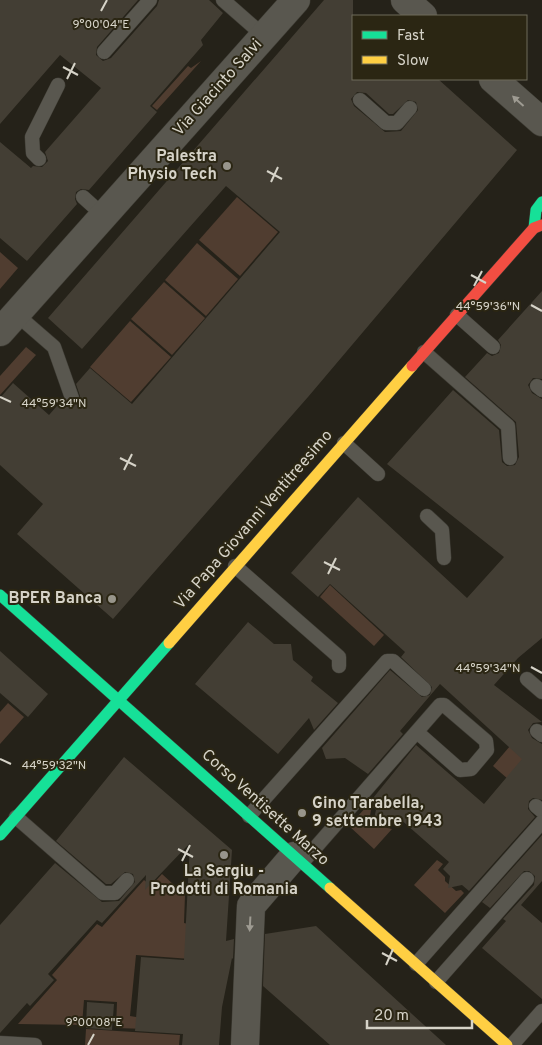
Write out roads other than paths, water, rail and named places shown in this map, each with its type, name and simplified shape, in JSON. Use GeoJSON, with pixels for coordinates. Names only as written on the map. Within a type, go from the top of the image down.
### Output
{"type":"FeatureCollection","features":[{"type":"Feature","properties":{"kind":"street","name":"Via Giacinto Salvi"},"geometry":{"type":"LineString","coordinates":[[8,323],[296,0]]}},
{"type":"Feature","properties":{"kind":"street"},"geometry":{"type":"LineString","coordinates":[[494,80],[542,122]]}},
{"type":"Feature","properties":{"kind":"street","name":"Via Papa Giovanni Ventitreesimo"},"geometry":{"type":"LineString","coordinates":[[0,835],[424,352],[538,227],[536,210],[542,202]]}},
{"type":"Feature","properties":{"kind":"street","name":"Corso Ventisette Marzo"},"geometry":{"type":"LineString","coordinates":[[2,602],[118,700],[507,1045]]}},
{"type":"Feature","properties":{"kind":"street"},"geometry":{"type":"LineString","coordinates":[[245,1045],[251,906],[298,860]]}},
{"type":"Feature","properties":{"kind":"lane"},"geometry":{"type":"LineString","coordinates":[[104,52],[150,0]]}},
{"type":"Feature","properties":{"kind":"lane"},"geometry":{"type":"LineString","coordinates":[[223,0],[264,36]]}},
{"type":"Feature","properties":{"kind":"lane"},"geometry":{"type":"LineString","coordinates":[[39,159],[33,153],[32,137],[58,85]]}},
{"type":"Feature","properties":{"kind":"lane"},"geometry":{"type":"LineString","coordinates":[[360,100],[386,123],[397,123],[410,108]]}},
{"type":"Feature","properties":{"kind":"lane"},"geometry":{"type":"LineString","coordinates":[[83,197],[104,216]]}},
{"type":"Feature","properties":{"kind":"lane"},"geometry":{"type":"LineString","coordinates":[[457,315],[493,347]]}},
{"type":"Feature","properties":{"kind":"lane"},"geometry":{"type":"LineString","coordinates":[[8,323],[54,347],[72,398]]}},
{"type":"Feature","properties":{"kind":"lane"},"geometry":{"type":"LineString","coordinates":[[424,352],[508,426],[510,458]]}},
{"type":"Feature","properties":{"kind":"lane"},"geometry":{"type":"LineString","coordinates":[[344,443],[378,474]]}},
{"type":"Feature","properties":{"kind":"lane"},"geometry":{"type":"LineString","coordinates":[[426,516],[442,530],[444,558]]}},
{"type":"Feature","properties":{"kind":"lane"},"geometry":{"type":"LineString","coordinates":[[235,566],[339,657],[339,666]]}},
{"type":"Feature","properties":{"kind":"lane"},"geometry":{"type":"LineString","coordinates":[[249,816],[387,661],[394,661],[424,689]]}},
{"type":"Feature","properties":{"kind":"lane"},"geometry":{"type":"LineString","coordinates":[[527,679],[542,692]]}},
{"type":"Feature","properties":{"kind":"lane"},"geometry":{"type":"LineString","coordinates":[[298,860],[440,706],[444,705],[486,741],[487,750],[471,769],[460,770],[417,732]]}},
{"type":"Feature","properties":{"kind":"lane"},"geometry":{"type":"LineString","coordinates":[[16,818],[103,893],[115,893],[127,880]]}},
{"type":"Feature","properties":{"kind":"lane"},"geometry":{"type":"LineString","coordinates":[[416,964],[542,822]]}},
{"type":"Feature","properties":{"kind":"lane"},"geometry":{"type":"LineString","coordinates":[[436,982],[527,880]]}},
{"type":"Feature","properties":{"kind":"lane"},"geometry":{"type":"LineString","coordinates":[[512,1045],[542,1011]]}},
{"type":"Feature","properties":{"kind":"lane"},"geometry":{"type":"LineString","coordinates":[[0,1043],[35,1045]]}},
{"type":"Feature","properties":{"kind":"place","name":"Palestra Physio Tech"},"geometry":{"type":"Point","coordinates":[227,166]}},
{"type":"Feature","properties":{"kind":"place","name":"BPER Banca"},"geometry":{"type":"Point","coordinates":[112,599]}},
{"type":"Feature","properties":{"kind":"place","name":"Gino Tarabella, 9 settembre 1943"},"geometry":{"type":"Point","coordinates":[302,813]}},
{"type":"Feature","properties":{"kind":"place","name":"La Sergiu - Prodotti di Romania"},"geometry":{"type":"Point","coordinates":[224,855]}}]}
